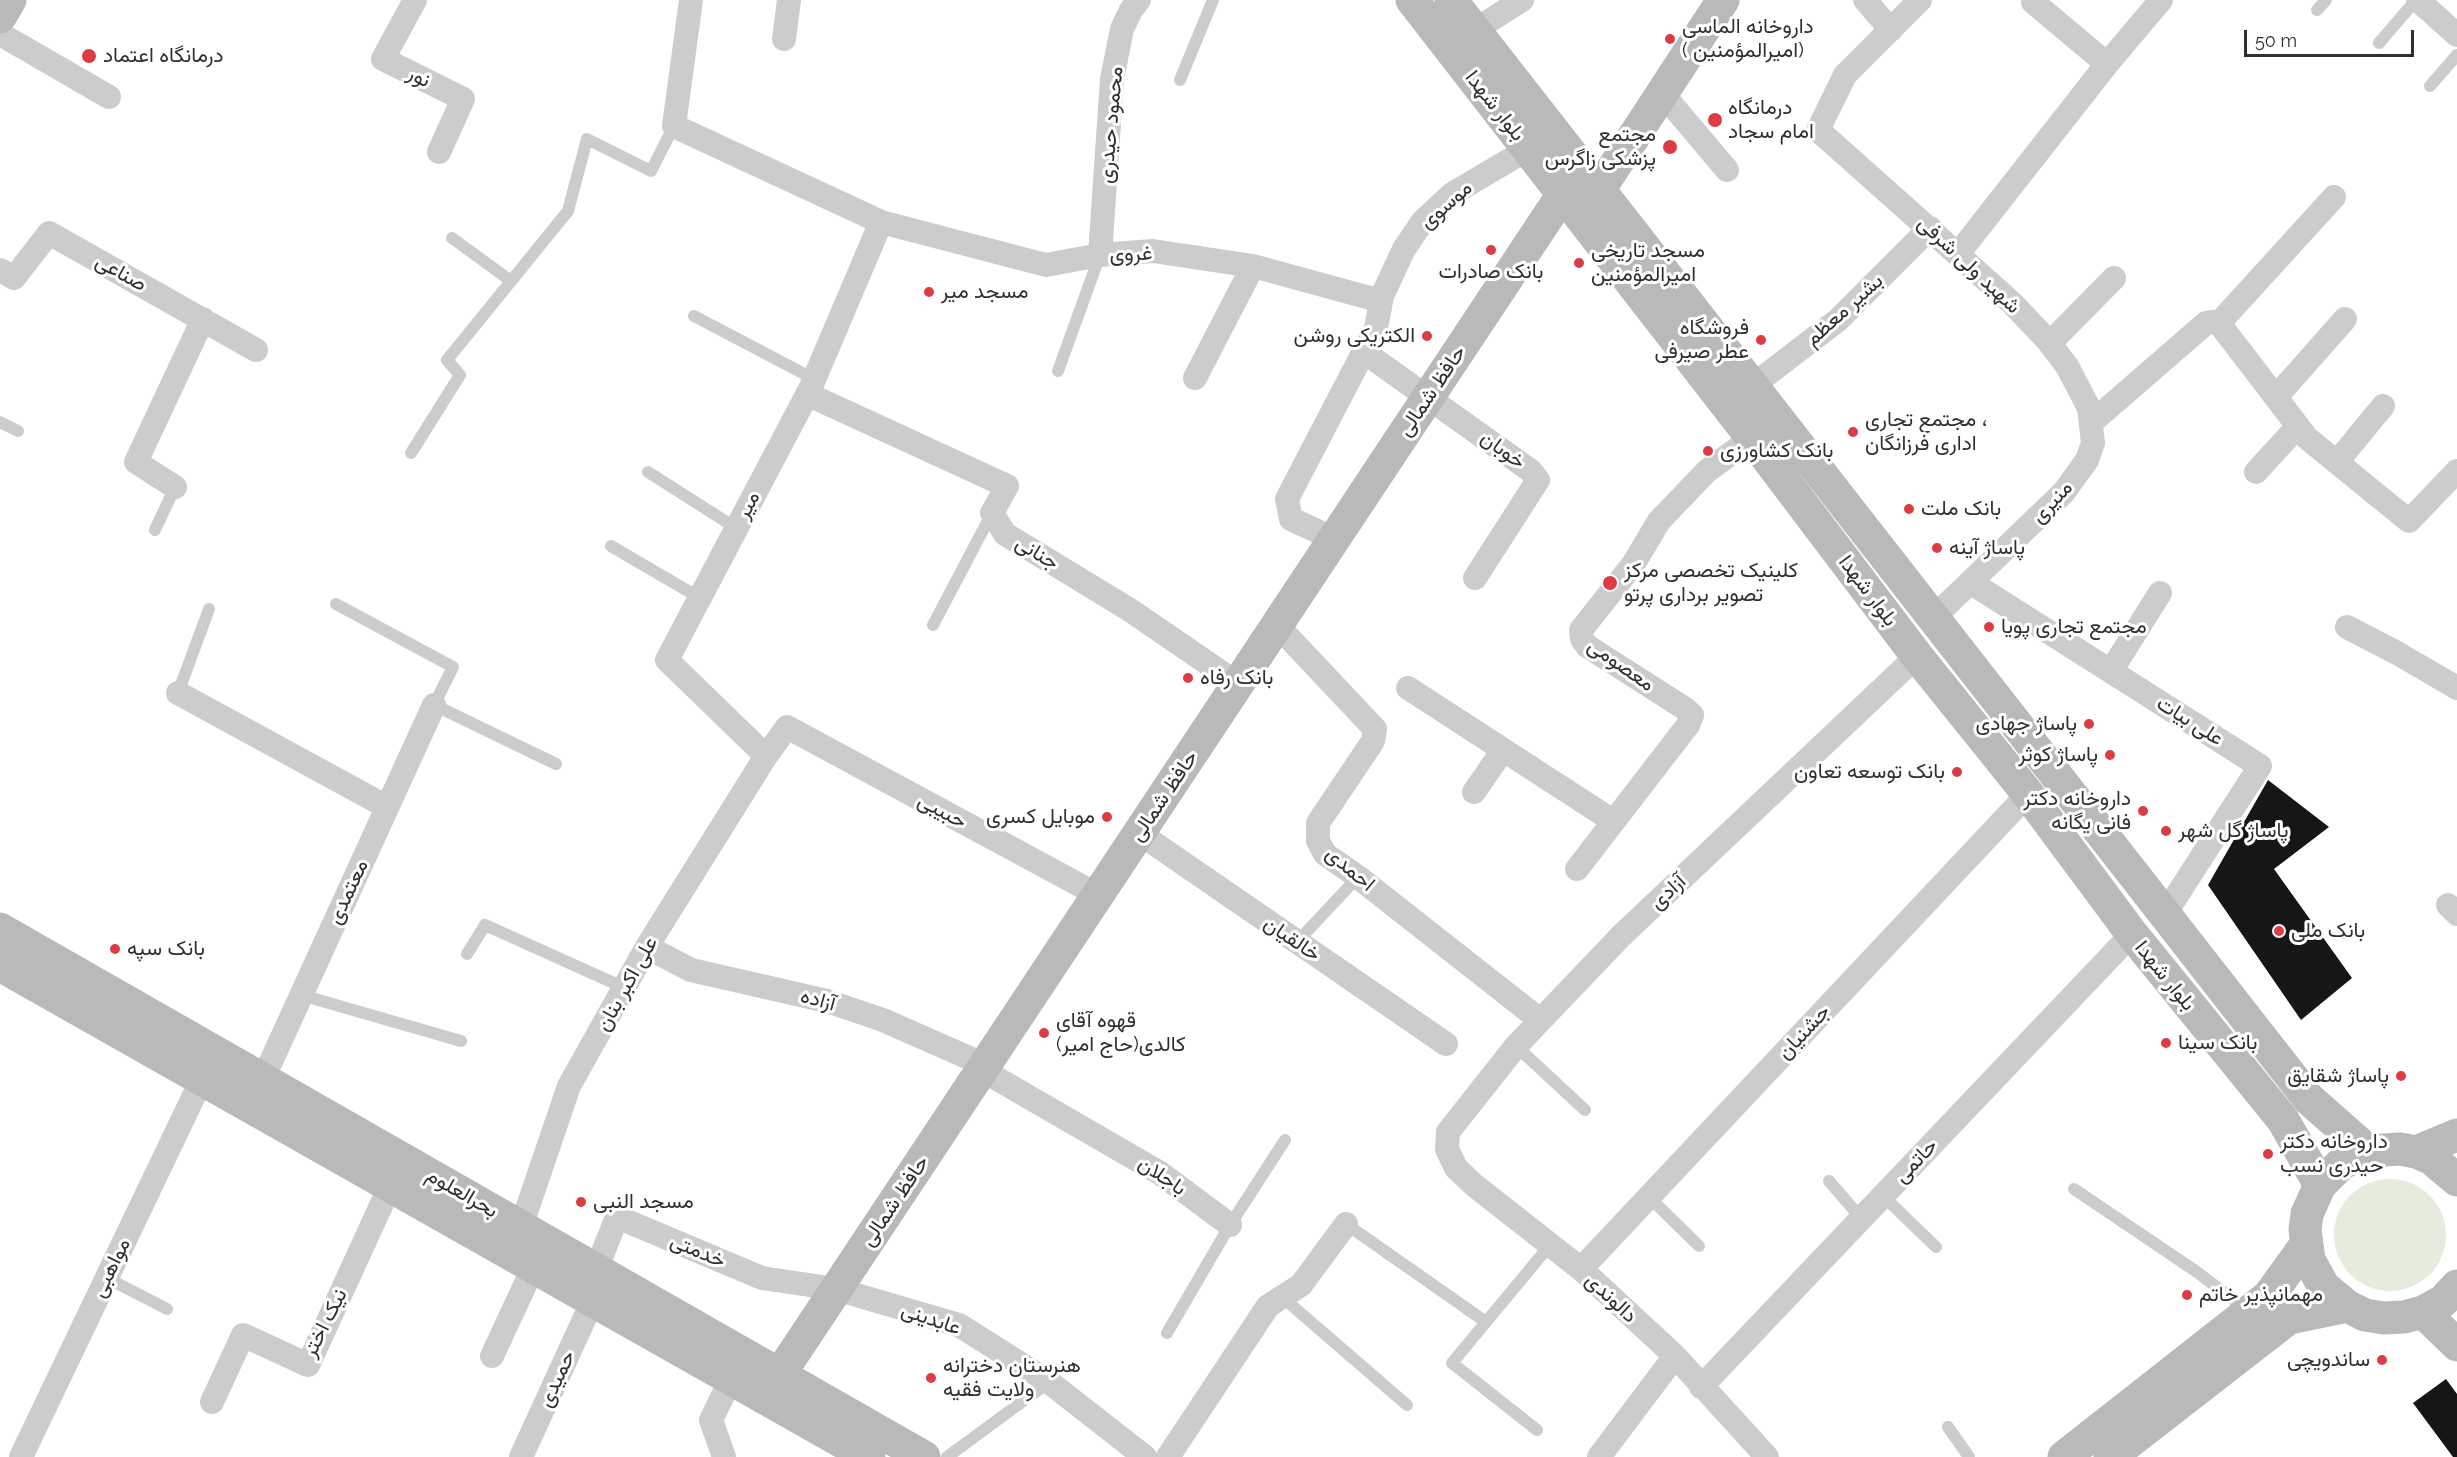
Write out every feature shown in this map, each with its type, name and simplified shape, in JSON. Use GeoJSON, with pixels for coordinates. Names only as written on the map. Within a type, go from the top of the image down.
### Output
{"type":"FeatureCollection","features":[{"type":"Feature","properties":{"kind":"main road"},"geometry":{"type":"LineString","coordinates":[[0,17],[10,0]]}},
{"type":"Feature","properties":{"kind":"main road","name":"بلوار شهدا"},"geometry":{"type":"LineString","coordinates":[[1412,0],[1752,438],[1917,656],[2028,794],[2132,934],[2283,1120],[2320,1185]]}},
{"type":"Feature","properties":{"kind":"main road","name":"بلوار شهدا"},"geometry":{"type":"LineString","coordinates":[[1451,0],[2309,1099],[2368,1151]]}},
{"type":"Feature","properties":{"kind":"main road"},"geometry":{"type":"LineString","coordinates":[[1563,194],[1599,190],[1723,0]]}},
{"type":"Feature","properties":{"kind":"main road","name":"حافظ شمالی"},"geometry":{"type":"LineString","coordinates":[[772,1386],[1563,194]]}},
{"type":"Feature","properties":{"kind":"main road","name":"بحرالعلوم"},"geometry":{"type":"LineString","coordinates":[[0,929],[521,1227],[594,1285],[731,1379],[772,1386],[869,1457]]}},
{"type":"Feature","properties":{"kind":"main road","name":"بحرالعلوم"},"geometry":{"type":"LineString","coordinates":[[0,965],[533,1268],[594,1285],[772,1386],[924,1457]]}},
{"type":"Feature","properties":{"kind":"main road"},"geometry":{"type":"LineString","coordinates":[[2416,1152],[2457,1135]]}},
{"type":"Feature","properties":{"kind":"main road"},"geometry":{"type":"LineString","coordinates":[[2457,1180],[2432,1159],[2416,1152],[2400,1149],[2368,1151],[2341,1164],[2320,1185],[2307,1214],[2306,1246],[2309,1260],[2324,1287],[2347,1306],[2365,1315],[2384,1318],[2404,1317],[2423,1312],[2443,1301],[2457,1286]]}},
{"type":"Feature","properties":{"kind":"main road"},"geometry":{"type":"LineString","coordinates":[[2064,1457],[2269,1296],[2306,1246]]}},
{"type":"Feature","properties":{"kind":"main road"},"geometry":{"type":"LineString","coordinates":[[2110,1457],[2289,1318],[2347,1306]]}},
{"type":"Feature","properties":{"kind":"main road"},"geometry":{"type":"LineString","coordinates":[[2423,1312],[2457,1345]]}},
{"type":"Feature","properties":{"kind":"street","name":"نور"},"geometry":{"type":"LineString","coordinates":[[415,0],[383,59],[463,99],[439,152]]}},
{"type":"Feature","properties":{"kind":"street"},"geometry":{"type":"LineString","coordinates":[[691,0],[674,126],[881,222]]}},
{"type":"Feature","properties":{"kind":"street"},"geometry":{"type":"LineString","coordinates":[[784,39],[789,0]]}},
{"type":"Feature","properties":{"kind":"street","name":"محمود حیدری"},"geometry":{"type":"LineString","coordinates":[[1100,255],[1113,79],[1122,28],[1139,0]]}},
{"type":"Feature","properties":{"kind":"street"},"geometry":{"type":"LineString","coordinates":[[1475,30],[1522,0]]}},
{"type":"Feature","properties":{"kind":"street"},"geometry":{"type":"LineString","coordinates":[[1865,0],[1891,30],[1920,0]]}},
{"type":"Feature","properties":{"kind":"street"},"geometry":{"type":"LineString","coordinates":[[1958,254],[2107,64],[2161,0]]}},
{"type":"Feature","properties":{"kind":"street"},"geometry":{"type":"LineString","coordinates":[[2417,0],[2457,34]]}},
{"type":"Feature","properties":{"kind":"street"},"geometry":{"type":"LineString","coordinates":[[2033,2],[2107,64]]}},
{"type":"Feature","properties":{"kind":"street","name":"شهید ولی شرفی"},"geometry":{"type":"LineString","coordinates":[[1891,30],[1845,75],[1818,130],[2012,303],[2050,343],[2067,366],[2089,408],[2092,422]]}},
{"type":"Feature","properties":{"kind":"street"},"geometry":{"type":"LineString","coordinates":[[0,34],[109,97]]}},
{"type":"Feature","properties":{"kind":"street"},"geometry":{"type":"LineString","coordinates":[[1662,93],[1727,170]]}},
{"type":"Feature","properties":{"kind":"street","name":"موسوی"},"geometry":{"type":"LineString","coordinates":[[1334,539],[1292,519],[1287,499],[1376,328],[1382,301],[1404,249],[1423,220],[1452,194],[1528,149]]}},
{"type":"Feature","properties":{"kind":"street"},"geometry":{"type":"LineString","coordinates":[[2092,422],[2206,323],[2218,322],[2334,197]]}},
{"type":"Feature","properties":{"kind":"street","name":"غروی"},"geometry":{"type":"LineString","coordinates":[[881,222],[1046,265],[1100,255],[1153,251],[1253,266],[1382,301]]}},
{"type":"Feature","properties":{"kind":"street","name":"میر"},"geometry":{"type":"LineString","coordinates":[[766,756],[667,660],[811,387],[881,222]]}},
{"type":"Feature","properties":{"kind":"street","name":"بشیر معظم"},"geometry":{"type":"LineString","coordinates":[[1752,386],[1838,320],[1930,228]]}},
{"type":"Feature","properties":{"kind":"street","name":"صناعی"},"geometry":{"type":"LineString","coordinates":[[0,270],[14,278],[50,233],[256,350]]}},
{"type":"Feature","properties":{"kind":"street"},"geometry":{"type":"LineString","coordinates":[[1195,378],[1253,266]]}},
{"type":"Feature","properties":{"kind":"street"},"geometry":{"type":"LineString","coordinates":[[2050,343],[2114,278]]}},
{"type":"Feature","properties":{"kind":"street"},"geometry":{"type":"LineString","coordinates":[[175,487],[135,462],[203,319]]}},
{"type":"Feature","properties":{"kind":"street"},"geometry":{"type":"LineString","coordinates":[[2276,398],[2345,320]]}},
{"type":"Feature","properties":{"kind":"street"},"geometry":{"type":"LineString","coordinates":[[2218,322],[2307,438],[2409,521],[2457,471]]}},
{"type":"Feature","properties":{"kind":"street"},"geometry":{"type":"LineString","coordinates":[[1364,352],[1429,396]]}},
{"type":"Feature","properties":{"kind":"street"},"geometry":{"type":"LineString","coordinates":[[811,387],[1007,486],[992,513]]}},
{"type":"Feature","properties":{"kind":"street","name":"خوبان"},"geometry":{"type":"LineString","coordinates":[[1429,396],[1532,471],[1538,480],[1475,579]]}},
{"type":"Feature","properties":{"kind":"street"},"geometry":{"type":"LineString","coordinates":[[2337,462],[2383,406]]}},
{"type":"Feature","properties":{"kind":"street","name":"منیری"},"geometry":{"type":"LineString","coordinates":[[1933,618],[2064,492],[2087,460],[2093,443],[2092,422]]}},
{"type":"Feature","properties":{"kind":"street"},"geometry":{"type":"LineString","coordinates":[[2256,472],[2298,426]]}},
{"type":"Feature","properties":{"kind":"street","name":"معصومی"},"geometry":{"type":"LineString","coordinates":[[1577,869],[1688,725],[1692,715],[1587,646],[1582,639],[1581,630],[1634,563],[1659,521],[1707,471],[1752,438]]}},
{"type":"Feature","properties":{"kind":"street","name":"جنانی"},"geometry":{"type":"LineString","coordinates":[[992,513],[1005,534],[1130,610],[1238,684]]}},
{"type":"Feature","properties":{"kind":"street","name":"علی بیات"},"geometry":{"type":"LineString","coordinates":[[1970,582],[2260,766],[2165,914]]}},
{"type":"Feature","properties":{"kind":"street"},"geometry":{"type":"LineString","coordinates":[[2111,671],[2160,593]]}},
{"type":"Feature","properties":{"kind":"street","name":"احمدی"},"geometry":{"type":"LineString","coordinates":[[1276,626],[1375,729],[1373,741],[1318,823],[1318,841],[1325,854],[1358,877],[1540,1020]]}},
{"type":"Feature","properties":{"kind":"street"},"geometry":{"type":"LineString","coordinates":[[2347,627],[2457,688]]}},
{"type":"Feature","properties":{"kind":"street","name":"آزادی"},"geometry":{"type":"LineString","coordinates":[[1447,1149],[1448,1132],[1516,1046],[1540,1020],[1621,936],[1917,656]]}},
{"type":"Feature","properties":{"kind":"street"},"geometry":{"type":"LineString","coordinates":[[1408,688],[1613,821]]}},
{"type":"Feature","properties":{"kind":"street"},"geometry":{"type":"LineString","coordinates":[[178,693],[387,807]]}},
{"type":"Feature","properties":{"kind":"street","name":"معتمدی"},"geometry":{"type":"LineString","coordinates":[[263,1079],[434,705]]}},
{"type":"Feature","properties":{"kind":"street","name":"علی اکبر بنان"},"geometry":{"type":"LineString","coordinates":[[521,1227],[569,1086],[647,947],[766,756],[787,727]]}},
{"type":"Feature","properties":{"kind":"street","name":"حبیبی"},"geometry":{"type":"LineString","coordinates":[[787,727],[1098,895]]}},
{"type":"Feature","properties":{"kind":"street"},"geometry":{"type":"LineString","coordinates":[[1474,792],[1503,750]]}},
{"type":"Feature","properties":{"kind":"street","name":"جشنیان"},"geometry":{"type":"LineString","coordinates":[[1581,1269],[2028,794]]}},
{"type":"Feature","properties":{"kind":"street","name":"خالقیان"},"geometry":{"type":"LineString","coordinates":[[1138,834],[1446,1044]]}},
{"type":"Feature","properties":{"kind":"street","name":"حاتمی"},"geometry":{"type":"LineString","coordinates":[[1701,1387],[2132,934]]}},
{"type":"Feature","properties":{"kind":"street","name":"آزاده"},"geometry":{"type":"LineString","coordinates":[[647,947],[691,970],[827,1001],[884,1020],[983,1067]]}},
{"type":"Feature","properties":{"kind":"street","name":"باجلان"},"geometry":{"type":"LineString","coordinates":[[983,1067],[1160,1173],[1230,1225]]}},
{"type":"Feature","properties":{"kind":"street","name":"مواهبی"},"geometry":{"type":"LineString","coordinates":[[21,1457],[202,1079]]}},
{"type":"Feature","properties":{"kind":"street","name":"دالوندی"},"geometry":{"type":"LineString","coordinates":[[1447,1149],[1456,1168],[1474,1185],[1581,1269],[1675,1356],[1767,1457]]}},
{"type":"Feature","properties":{"kind":"street","name":"نیک اختر"},"geometry":{"type":"LineString","coordinates":[[212,1402],[243,1335],[308,1365],[390,1186]]}},
{"type":"Feature","properties":{"kind":"street","name":"خدمتی"},"geometry":{"type":"LineString","coordinates":[[594,1285],[616,1217],[762,1278],[836,1289]]}},
{"type":"Feature","properties":{"kind":"street"},"geometry":{"type":"LineString","coordinates":[[1168,1457],[1268,1306],[1301,1285],[1346,1224]]}},
{"type":"Feature","properties":{"kind":"street"},"geometry":{"type":"LineString","coordinates":[[492,1356],[533,1268]]}},
{"type":"Feature","properties":{"kind":"street","name":"حمیدی"},"geometry":{"type":"LineString","coordinates":[[521,1457],[594,1285]]}},
{"type":"Feature","properties":{"kind":"street","name":"عابدینی"},"geometry":{"type":"LineString","coordinates":[[836,1289],[959,1325],[1049,1382],[1145,1457]]}},
{"type":"Feature","properties":{"kind":"street"},"geometry":{"type":"LineString","coordinates":[[1599,1457],[1675,1356]]}},
{"type":"Feature","properties":{"kind":"street"},"geometry":{"type":"LineString","coordinates":[[724,1457],[711,1420],[731,1379]]}},
{"type":"Feature","properties":{"kind":"lane"},"geometry":{"type":"LineString","coordinates":[[1180,80],[1213,0]]}},
{"type":"Feature","properties":{"kind":"lane"},"geometry":{"type":"LineString","coordinates":[[2317,10],[2326,0]]}},
{"type":"Feature","properties":{"kind":"lane"},"geometry":{"type":"LineString","coordinates":[[2379,44],[2417,0]]}},
{"type":"Feature","properties":{"kind":"lane"},"geometry":{"type":"LineString","coordinates":[[2430,86],[2457,55]]}},
{"type":"Feature","properties":{"kind":"lane"},"geometry":{"type":"LineString","coordinates":[[411,453],[460,375],[447,360],[568,211],[587,139],[651,171],[674,126]]}},
{"type":"Feature","properties":{"kind":"lane"},"geometry":{"type":"LineString","coordinates":[[452,238],[511,281]]}},
{"type":"Feature","properties":{"kind":"lane"},"geometry":{"type":"LineString","coordinates":[[1058,371],[1100,255]]}},
{"type":"Feature","properties":{"kind":"lane"},"geometry":{"type":"LineString","coordinates":[[694,316],[811,387]]}},
{"type":"Feature","properties":{"kind":"lane"},"geometry":{"type":"LineString","coordinates":[[0,422],[18,431]]}},
{"type":"Feature","properties":{"kind":"lane"},"geometry":{"type":"LineString","coordinates":[[648,472],[736,528]]}},
{"type":"Feature","properties":{"kind":"lane"},"geometry":{"type":"LineString","coordinates":[[155,530],[175,487]]}},
{"type":"Feature","properties":{"kind":"lane"},"geometry":{"type":"LineString","coordinates":[[933,625],[992,513]]}},
{"type":"Feature","properties":{"kind":"lane"},"geometry":{"type":"LineString","coordinates":[[611,546],[700,598]]}},
{"type":"Feature","properties":{"kind":"lane"},"geometry":{"type":"LineString","coordinates":[[336,604],[453,667],[434,705],[556,764]]}},
{"type":"Feature","properties":{"kind":"lane"},"geometry":{"type":"LineString","coordinates":[[178,693],[209,609]]}},
{"type":"Feature","properties":{"kind":"lane"},"geometry":{"type":"LineString","coordinates":[[1297,942],[1358,877]]}},
{"type":"Feature","properties":{"kind":"lane"},"geometry":{"type":"LineString","coordinates":[[467,954],[485,925],[625,988]]}},
{"type":"Feature","properties":{"kind":"lane"},"geometry":{"type":"LineString","coordinates":[[301,995],[461,1041]]}},
{"type":"Feature","properties":{"kind":"lane"},"geometry":{"type":"LineString","coordinates":[[1516,1046],[1585,1110]]}},
{"type":"Feature","properties":{"kind":"lane"},"geometry":{"type":"LineString","coordinates":[[1167,1334],[1230,1225],[1285,1140]]}},
{"type":"Feature","properties":{"kind":"lane"},"geometry":{"type":"LineString","coordinates":[[1829,1181],[1861,1218]]}},
{"type":"Feature","properties":{"kind":"lane"},"geometry":{"type":"LineString","coordinates":[[2074,1189],[2197,1272],[2249,1312]]}},
{"type":"Feature","properties":{"kind":"lane"},"geometry":{"type":"LineString","coordinates":[[1883,1196],[1936,1247]]}},
{"type":"Feature","properties":{"kind":"lane"},"geometry":{"type":"LineString","coordinates":[[1649,1197],[1699,1246]]}},
{"type":"Feature","properties":{"kind":"lane"},"geometry":{"type":"LineString","coordinates":[[1346,1224],[1486,1322]]}},
{"type":"Feature","properties":{"kind":"lane"},"geometry":{"type":"LineString","coordinates":[[1537,1430],[1452,1363],[1550,1245]]}},
{"type":"Feature","properties":{"kind":"lane"},"geometry":{"type":"LineString","coordinates":[[107,1278],[166,1309]]}},
{"type":"Feature","properties":{"kind":"lane"},"geometry":{"type":"LineString","coordinates":[[1282,1297],[1407,1405]]}},
{"type":"Feature","properties":{"kind":"lane"},"geometry":{"type":"LineString","coordinates":[[947,1457],[1049,1382]]}},
{"type":"Feature","properties":{"kind":"lane"},"geometry":{"type":"LineString","coordinates":[[1948,1427],[1969,1457]]}},
{"type":"Feature","properties":{"kind":"shaded area"},"geometry":{"type":"Polygon","coordinates":[[[2390,1179],[2411,1183],[2430,1195],[2442,1214],[2446,1235],[2442,1256],[2430,1275],[2411,1287],[2390,1291],[2369,1287],[2350,1275],[2338,1256],[2334,1235],[2338,1214],[2350,1195],[2369,1183],[2390,1179]]]}},
{"type":"Feature","properties":{"kind":"building","name":"بانک ملی"},"geometry":{"type":"Polygon","coordinates":[[[2268,780],[2329,827],[2274,869],[2352,978],[2301,1020],[2208,885],[2268,780]]]}},
{"type":"Feature","properties":{"kind":"building"},"geometry":{"type":"Polygon","coordinates":[[[2446,1379],[2457,1394],[2457,1457],[2453,1457],[2413,1403],[2446,1379]]]}},
{"type":"Feature","properties":{"kind":"place","name":"داروخانه الماسی ( امیرالمؤمنین)"},"geometry":{"type":"Point","coordinates":[1670,39]}},
{"type":"Feature","properties":{"kind":"place","name":"درمانگاه اعتماد"},"geometry":{"type":"Point","coordinates":[89,56]}},
{"type":"Feature","properties":{"kind":"place","name":"درمانگاه امام سجاد"},"geometry":{"type":"Point","coordinates":[1715,120]}},
{"type":"Feature","properties":{"kind":"place","name":"مجتمع پزشکی زاگرس"},"geometry":{"type":"Point","coordinates":[1670,147]}},
{"type":"Feature","properties":{"kind":"place","name":"بانک صادرات"},"geometry":{"type":"Point","coordinates":[1491,250]}},
{"type":"Feature","properties":{"kind":"place","name":"مسجد تاریخی امیرالمؤمنین"},"geometry":{"type":"Point","coordinates":[1579,263]}},
{"type":"Feature","properties":{"kind":"place","name":"مسجد میر"},"geometry":{"type":"Point","coordinates":[929,292]}},
{"type":"Feature","properties":{"kind":"place","name":"الکتریکی روشن"},"geometry":{"type":"Point","coordinates":[1427,336]}},
{"type":"Feature","properties":{"kind":"place","name":"فروشگاه عطر صیرفی"},"geometry":{"type":"Point","coordinates":[1761,340]}},
{"type":"Feature","properties":{"kind":"place","name":"مجتمع تجاری ، اداری فرزانگان"},"geometry":{"type":"Point","coordinates":[1853,432]}},
{"type":"Feature","properties":{"kind":"place","name":"بانک کشاورزی"},"geometry":{"type":"Point","coordinates":[1708,451]}},
{"type":"Feature","properties":{"kind":"place","name":"بانک ملت"},"geometry":{"type":"Point","coordinates":[1909,509]}},
{"type":"Feature","properties":{"kind":"place","name":"پاساژ آینه"},"geometry":{"type":"Point","coordinates":[1937,548]}},
{"type":"Feature","properties":{"kind":"place","name":"کلینیک تخصصی مرکز تصویر برداری پرتو"},"geometry":{"type":"Point","coordinates":[1610,583]}},
{"type":"Feature","properties":{"kind":"place","name":"مجتمع تجاری پویا"},"geometry":{"type":"Point","coordinates":[1989,627]}},
{"type":"Feature","properties":{"kind":"place","name":"بانک رفاه"},"geometry":{"type":"Point","coordinates":[1188,678]}},
{"type":"Feature","properties":{"kind":"place","name":"پاساژ جهادی"},"geometry":{"type":"Point","coordinates":[2089,724]}},
{"type":"Feature","properties":{"kind":"place","name":"پاساژ کوثر"},"geometry":{"type":"Point","coordinates":[2110,755]}},
{"type":"Feature","properties":{"kind":"place","name":"بانک توسعه تعاون"},"geometry":{"type":"Point","coordinates":[1957,772]}},
{"type":"Feature","properties":{"kind":"place","name":"داروخانه دکتر فانی یگانه"},"geometry":{"type":"Point","coordinates":[2143,811]}},
{"type":"Feature","properties":{"kind":"place","name":"موبایل کسری"},"geometry":{"type":"Point","coordinates":[1107,817]}},
{"type":"Feature","properties":{"kind":"place","name":"پاساژ گل شهر"},"geometry":{"type":"Point","coordinates":[2166,831]}},
{"type":"Feature","properties":{"kind":"place","name":"بانک ملی"},"geometry":{"type":"Point","coordinates":[2279,931]}},
{"type":"Feature","properties":{"kind":"place","name":"بانک سپه"},"geometry":{"type":"Point","coordinates":[115,949]}},
{"type":"Feature","properties":{"kind":"place","name":"قهوه آقای کالدی(حاج امیر)"},"geometry":{"type":"Point","coordinates":[1044,1033]}},
{"type":"Feature","properties":{"kind":"place","name":"بانک سینا"},"geometry":{"type":"Point","coordinates":[2166,1043]}},
{"type":"Feature","properties":{"kind":"place","name":"پاساژ شقایق"},"geometry":{"type":"Point","coordinates":[2401,1076]}},
{"type":"Feature","properties":{"kind":"place","name":"داروخانه دکتر حیدری نسب"},"geometry":{"type":"Point","coordinates":[2268,1154]}},
{"type":"Feature","properties":{"kind":"place","name":"مسجد النبی"},"geometry":{"type":"Point","coordinates":[581,1202]}},
{"type":"Feature","properties":{"kind":"place","name":"مهمانپذیر خاتم"},"geometry":{"type":"Point","coordinates":[2187,1295]}},
{"type":"Feature","properties":{"kind":"place","name":"ساندویچی"},"geometry":{"type":"Point","coordinates":[2382,1360]}},
{"type":"Feature","properties":{"kind":"place","name":"هنرستان دخترانه ولایت فقیه"},"geometry":{"type":"Point","coordinates":[931,1378]}}]}
